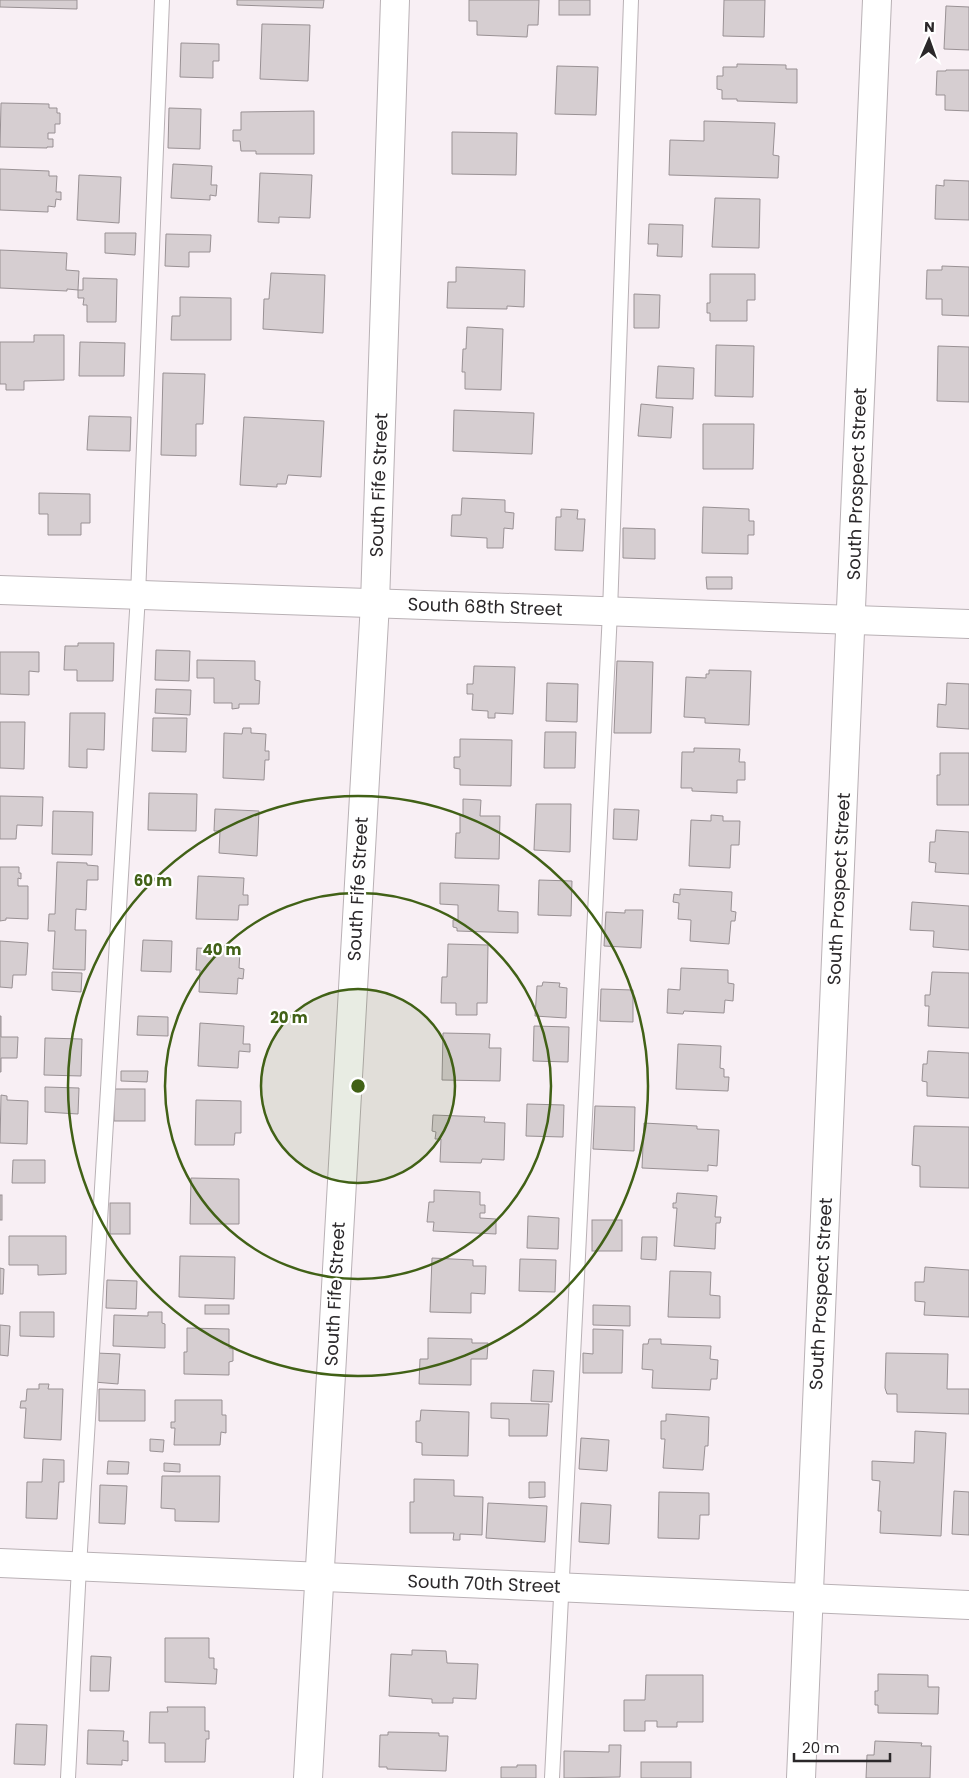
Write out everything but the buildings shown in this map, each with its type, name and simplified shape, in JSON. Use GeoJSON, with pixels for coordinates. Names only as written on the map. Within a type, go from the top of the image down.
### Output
{"type":"FeatureCollection","features":[{"type":"Feature","properties":{"kind":"street","name":"South Fife Street"},"geometry":{"type":"LineString","coordinates":[[308,1778],[375,603],[395,0]]}},
{"type":"Feature","properties":{"kind":"street","name":"South Prospect Street"},"geometry":{"type":"LineString","coordinates":[[801,1778],[877,0]]}},
{"type":"Feature","properties":{"kind":"street","name":"South 68th Street"},"geometry":{"type":"LineString","coordinates":[[0,590],[969,624]]}},
{"type":"Feature","properties":{"kind":"street","name":"South 70th Street"},"geometry":{"type":"LineString","coordinates":[[0,1563],[969,1605]]}},
{"type":"Feature","properties":{"kind":"lane"},"geometry":{"type":"LineString","coordinates":[[68,1778],[138,595],[162,0]]}},
{"type":"Feature","properties":{"kind":"lane"},"geometry":{"type":"LineString","coordinates":[[552,1778],[610,612],[631,0]]}}]}
